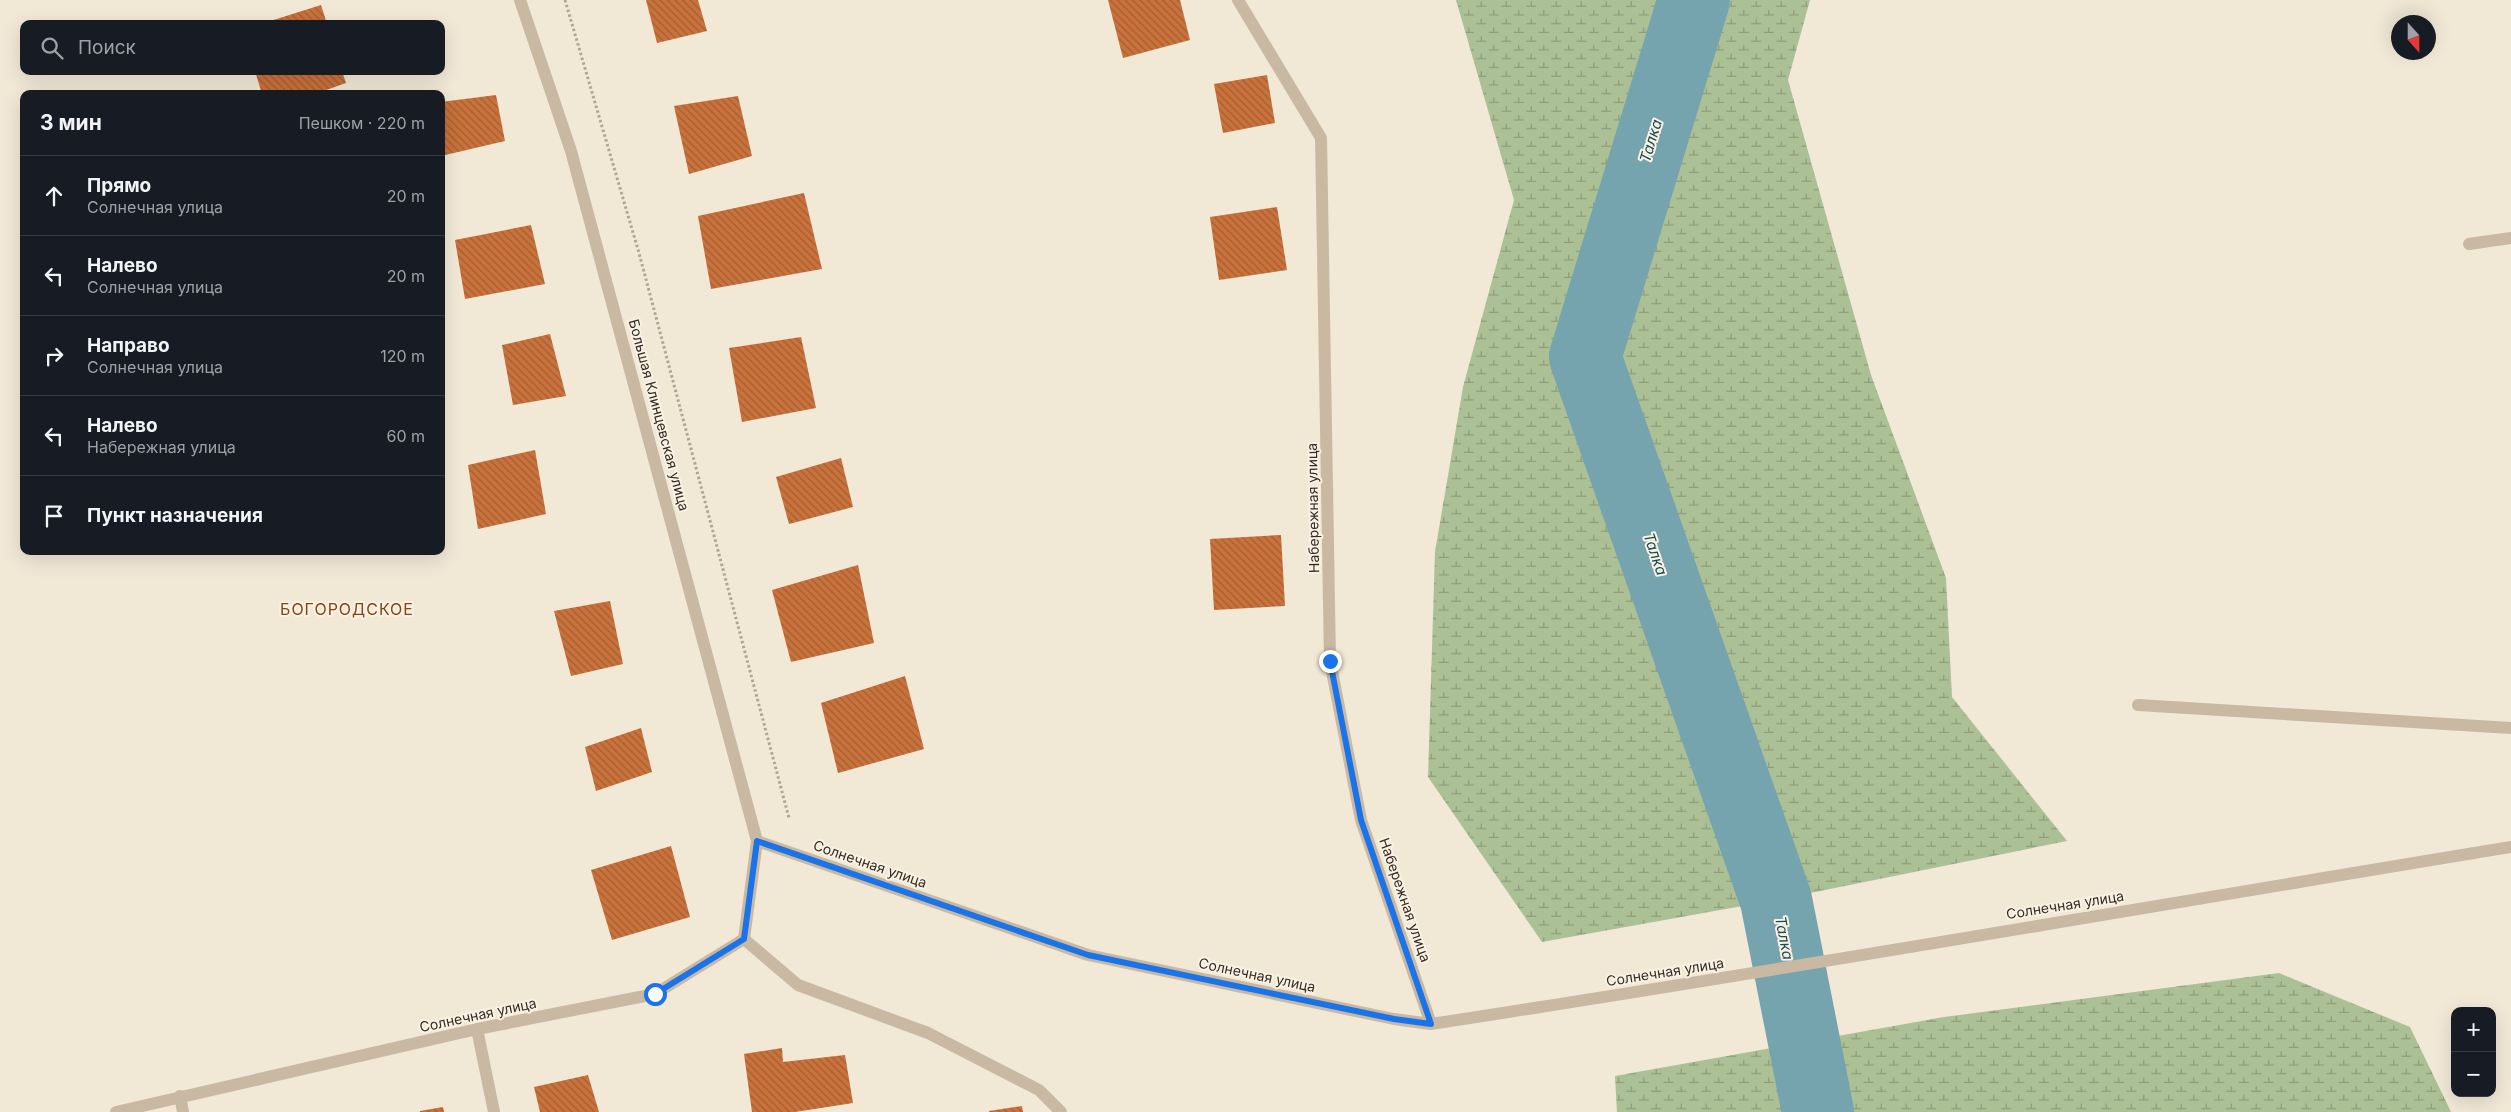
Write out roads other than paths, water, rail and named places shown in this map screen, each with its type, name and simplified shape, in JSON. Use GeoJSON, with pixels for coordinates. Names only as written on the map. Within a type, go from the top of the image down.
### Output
{"type":"FeatureCollection","features":[{"type":"Feature","properties":{"kind":"street","name":"Большая Клинцевская улица"},"geometry":{"type":"LineString","coordinates":[[520,0],[571,150],[757,841]]}},
{"type":"Feature","properties":{"kind":"street","name":"Набережная улица"},"geometry":{"type":"LineString","coordinates":[[1238,0],[1322,138],[1330,661],[1361,820],[1431,1024]]}},
{"type":"Feature","properties":{"kind":"street"},"geometry":{"type":"LineString","coordinates":[[2469,244],[2511,238]]}},
{"type":"Feature","properties":{"kind":"street"},"geometry":{"type":"LineString","coordinates":[[2138,705],[2511,728]]}},
{"type":"Feature","properties":{"kind":"street"},"geometry":{"type":"LineString","coordinates":[[757,841],[744,939],[798,985],[928,1033],[1039,1090],[1061,1112]]}},
{"type":"Feature","properties":{"kind":"street","name":"Солнечная улица"},"geometry":{"type":"LineString","coordinates":[[757,841],[1088,955],[1394,1019],[1431,1024],[1711,981],[1834,958],[2511,847]]}},
{"type":"Feature","properties":{"kind":"street","name":"Солнечная улица"},"geometry":{"type":"LineString","coordinates":[[116,1112],[477,1029],[655,994],[744,939]]}},
{"type":"Feature","properties":{"kind":"street"},"geometry":{"type":"LineString","coordinates":[[477,1029],[494,1112]]}},
{"type":"Feature","properties":{"kind":"street"},"geometry":{"type":"LineString","coordinates":[[180,1096],[183,1112]]}},
{"type":"Feature","properties":{"kind":"waterway","name":"Талка"},"geometry":{"type":"LineString","coordinates":[[1694,0],[1585,357],[1776,900],[1818,1112]]}},
{"type":"Feature","properties":{"kind":"district","name":"БОГОРОДСКОЕ"},"geometry":{"type":"Point","coordinates":[347,609]}}]}
